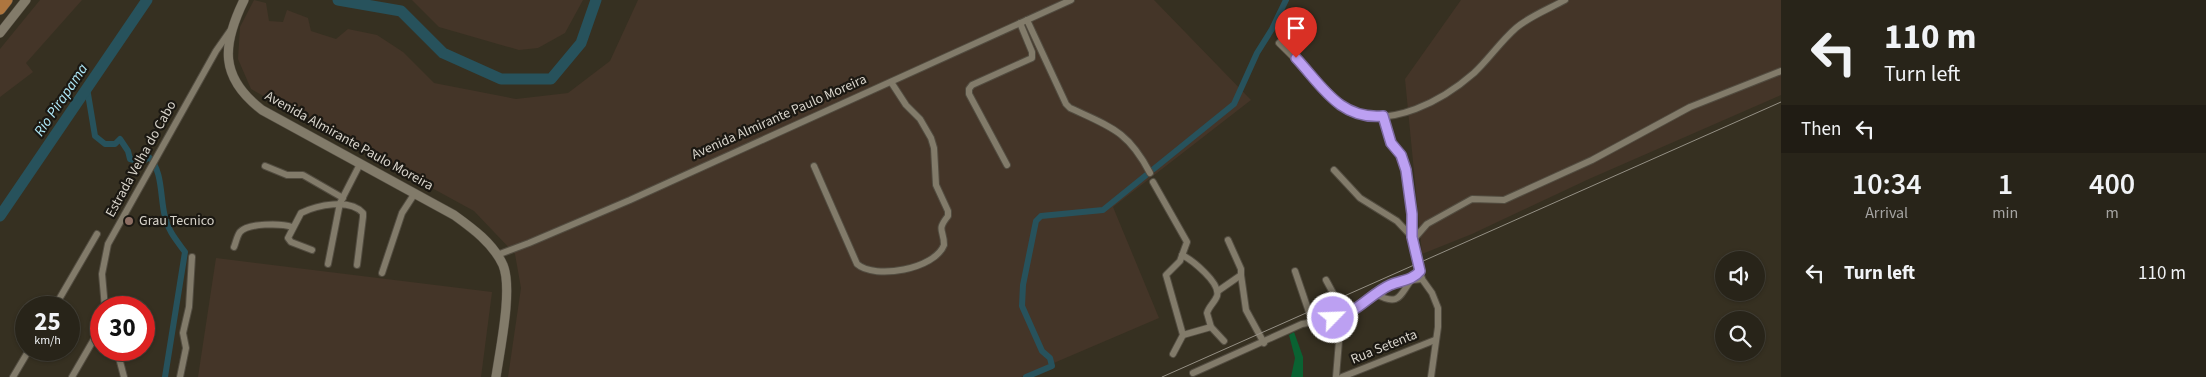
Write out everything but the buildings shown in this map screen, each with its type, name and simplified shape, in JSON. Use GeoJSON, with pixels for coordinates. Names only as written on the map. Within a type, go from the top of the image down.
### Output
{"type":"FeatureCollection","features":[{"type":"Feature","properties":{"kind":"highway"},"geometry":{"type":"LineString","coordinates":[[0,9],[7,0]]}},
{"type":"Feature","properties":{"kind":"main road"},"geometry":{"type":"LineString","coordinates":[[0,33],[26,0]]}},
{"type":"Feature","properties":{"kind":"main road","name":"Avenida Almirante Paulo Moreira"},"geometry":{"type":"LineString","coordinates":[[242,3],[230,31],[228,41],[228,64],[232,76],[242,93],[262,110],[415,193],[472,228],[497,255],[505,274],[506,297],[496,377]]}},
{"type":"Feature","properties":{"kind":"street","name":"Avenida Almirante Paulo Moreira"},"geometry":{"type":"LineString","coordinates":[[497,255],[630,200],[1071,0]]}},
{"type":"Feature","properties":{"kind":"street"},"geometry":{"type":"LineString","coordinates":[[1279,43],[1349,112],[1361,116],[1383,116],[1412,111],[1439,97],[1473,74],[1524,22],[1565,0]]}},
{"type":"Feature","properties":{"kind":"street"},"geometry":{"type":"LineString","coordinates":[[1027,20],[1066,104],[1070,108],[1124,135],[1150,173]]}},
{"type":"Feature","properties":{"kind":"street"},"geometry":{"type":"LineString","coordinates":[[1007,165],[969,94],[969,89],[972,85],[1032,58],[1032,52],[1020,23]]}},
{"type":"Feature","properties":{"kind":"street","name":"Estrada Velha do Cabo"},"geometry":{"type":"LineString","coordinates":[[104,296],[102,274],[108,244],[216,50],[230,31]]}},
{"type":"Feature","properties":{"kind":"street"},"geometry":{"type":"LineString","coordinates":[[1412,238],[1426,224],[1472,199],[1504,200],[1592,160],[1690,107],[1781,70]]}},
{"type":"Feature","properties":{"kind":"street"},"geometry":{"type":"LineString","coordinates":[[814,166],[857,264],[864,270],[882,271],[918,266],[937,256],[944,245],[941,226],[948,216],[948,211],[936,185],[934,148],[926,128],[906,105],[891,82]]}},
{"type":"Feature","properties":{"kind":"street"},"geometry":{"type":"LineString","coordinates":[[1383,116],[1391,143],[1401,155],[1406,170],[1412,218],[1412,238],[1422,279],[1432,293],[1438,308],[1431,377]]}},
{"type":"Feature","properties":{"kind":"street"},"geometry":{"type":"LineString","coordinates":[[328,264],[341,200],[360,164]]}},
{"type":"Feature","properties":{"kind":"street"},"geometry":{"type":"LineString","coordinates":[[265,166],[288,175],[303,175],[363,213],[357,265]]}},
{"type":"Feature","properties":{"kind":"street"},"geometry":{"type":"LineString","coordinates":[[1334,170],[1360,198],[1393,217],[1412,238]]}},
{"type":"Feature","properties":{"kind":"street"},"geometry":{"type":"LineString","coordinates":[[1153,182],[1186,238],[1186,245],[1177,265],[1166,274],[1183,335],[1173,354]]}},
{"type":"Feature","properties":{"kind":"street"},"geometry":{"type":"LineString","coordinates":[[382,273],[402,213],[415,193]]}},
{"type":"Feature","properties":{"kind":"street"},"geometry":{"type":"LineString","coordinates":[[312,250],[288,240],[292,226],[306,211],[341,200]]}},
{"type":"Feature","properties":{"kind":"street"},"geometry":{"type":"LineString","coordinates":[[234,247],[238,236],[243,230],[268,224],[292,226]]}},
{"type":"Feature","properties":{"kind":"street"},"geometry":{"type":"LineString","coordinates":[[61,296],[97,234]]}},
{"type":"Feature","properties":{"kind":"street"},"geometry":{"type":"LineString","coordinates":[[1228,240],[1241,269],[1246,310],[1264,342]]}},
{"type":"Feature","properties":{"kind":"street"},"geometry":{"type":"LineString","coordinates":[[1182,255],[1209,276],[1218,291]]}},
{"type":"Feature","properties":{"kind":"street"},"geometry":{"type":"LineString","coordinates":[[180,377],[186,348],[184,333],[189,307],[192,258]]}},
{"type":"Feature","properties":{"kind":"street"},"geometry":{"type":"LineString","coordinates":[[1295,271],[1312,322]]}},
{"type":"Feature","properties":{"kind":"street"},"geometry":{"type":"LineString","coordinates":[[1376,294],[1384,299],[1394,299],[1402,295],[1411,280],[1420,271]]}},
{"type":"Feature","properties":{"kind":"street"},"geometry":{"type":"LineString","coordinates":[[1224,341],[1211,327],[1207,313],[1218,291],[1242,275]]}},
{"type":"Feature","properties":{"kind":"street"},"geometry":{"type":"LineString","coordinates":[[1193,373],[1312,322],[1343,316],[1388,286],[1422,279]]}},
{"type":"Feature","properties":{"kind":"street"},"geometry":{"type":"LineString","coordinates":[[1326,280],[1343,316],[1336,377]]}},
{"type":"Feature","properties":{"kind":"street"},"geometry":{"type":"LineString","coordinates":[[1183,335],[1211,327]]}},
{"type":"Feature","properties":{"kind":"street","name":"Rua Setenta"},"geometry":{"type":"LineString","coordinates":[[1342,377],[1436,340]]}},
{"type":"Feature","properties":{"kind":"street"},"geometry":{"type":"LineString","coordinates":[[72,377],[90,346]]}},
{"type":"Feature","properties":{"kind":"street"},"geometry":{"type":"LineString","coordinates":[[13,377],[22,361]]}},
{"type":"Feature","properties":{"kind":"street"},"geometry":{"type":"LineString","coordinates":[[119,361],[124,377]]}},
{"type":"Feature","properties":{"kind":"shaded area"},"geometry":{"type":"Polygon","coordinates":[[[40,0],[82,0],[26,63],[33,72],[0,97],[0,49],[40,0]]]}},
{"type":"Feature","properties":{"kind":"shaded area"},"geometry":{"type":"Polygon","coordinates":[[[254,0],[266,3],[269,21],[283,22],[287,10],[308,18],[311,31],[336,39],[348,29],[377,35],[403,52],[434,83],[516,99],[568,93],[610,61],[638,0],[1154,0],[1251,100],[1113,207],[1159,318],[1021,377],[508,377],[521,288],[515,254],[474,211],[251,89],[238,59],[240,27],[254,0]]]}},
{"type":"Feature","properties":{"kind":"shaded area"},"geometry":{"type":"Polygon","coordinates":[[[412,0],[583,0],[565,33],[538,48],[519,50],[439,27],[412,0]]]}},
{"type":"Feature","properties":{"kind":"shaded area"},"geometry":{"type":"Polygon","coordinates":[[[1461,0],[1781,0],[1781,95],[1589,179],[1472,234],[1422,254],[1405,79],[1461,0]]]}},
{"type":"Feature","properties":{"kind":"shaded area"},"geometry":{"type":"Polygon","coordinates":[[[216,258],[492,292],[481,377],[198,377],[216,258]]]}},
{"type":"Feature","properties":{"kind":"green space"},"geometry":{"type":"Polygon","coordinates":[[[1294,332],[1303,357],[1303,377],[1291,377],[1295,358],[1289,335],[1294,332]]]}},
{"type":"Feature","properties":{"kind":"waterway","name":"Rio Pirapama"},"geometry":{"type":"LineString","coordinates":[[0,216],[147,0]]}},
{"type":"Feature","properties":{"kind":"waterway","name":"Rio Pirapama"},"geometry":{"type":"LineString","coordinates":[[338,0],[401,11],[443,53],[501,79],[551,79],[581,43],[596,0]]}},
{"type":"Feature","properties":{"kind":"waterway"},"geometry":{"type":"LineString","coordinates":[[1026,377],[1052,366],[1050,358],[1042,351],[1022,306],[1023,285],[1036,221],[1041,216],[1103,210],[1234,104],[1257,53],[1272,29],[1286,0]]}},
{"type":"Feature","properties":{"kind":"waterway"},"geometry":{"type":"LineString","coordinates":[[87,88],[95,136],[105,144],[115,144],[120,139],[128,151],[130,159],[142,162],[149,157],[154,163],[159,177],[166,222],[173,236],[185,252],[165,377]]}},
{"type":"Feature","properties":{"kind":"tram line"},"geometry":{"type":"LineString","coordinates":[[1162,377],[1781,102]]}},
{"type":"Feature","properties":{"kind":"place","name":"Grau Tecnico"},"geometry":{"type":"Point","coordinates":[129,221]}},
{"type":"Feature","properties":{"kind":"route"},"geometry":{"type":"LineString","coordinates":[[1296,58],[1328,94],[1349,112],[1361,116],[1383,116],[1391,143],[1401,155],[1406,170],[1412,214],[1412,237],[1420,271],[1411,280],[1403,280],[1388,286],[1345,315],[1333,318]]}}]}
